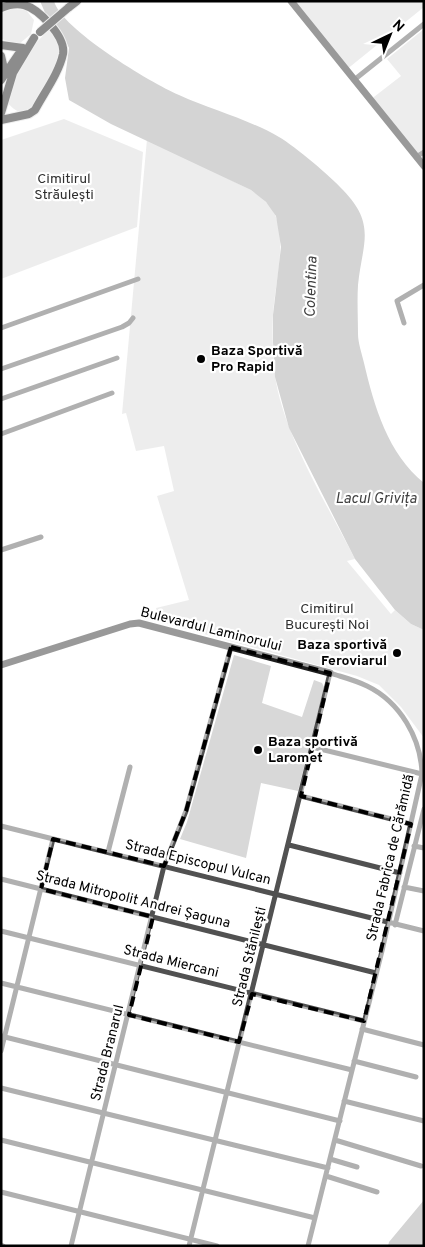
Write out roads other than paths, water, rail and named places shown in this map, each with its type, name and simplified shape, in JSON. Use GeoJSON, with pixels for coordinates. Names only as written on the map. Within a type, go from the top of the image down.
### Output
{"type":"FeatureCollection","features":[{"type":"Feature","properties":{"kind":"main road"},"geometry":{"type":"LineString","coordinates":[[3,76],[23,48],[77,1]]}},
{"type":"Feature","properties":{"kind":"main road"},"geometry":{"type":"LineString","coordinates":[[1,8],[18,4],[33,9],[59,38],[63,49],[59,64],[35,110],[29,114],[16,115],[1,120]]}},
{"type":"Feature","properties":{"kind":"main road"},"geometry":{"type":"LineString","coordinates":[[1,113],[13,73],[37,35]]}},
{"type":"Feature","properties":{"kind":"main road"},"geometry":{"type":"LineString","coordinates":[[1,45],[23,48]]}},
{"type":"Feature","properties":{"kind":"main road"},"geometry":{"type":"LineString","coordinates":[[1,56],[3,76]]}},
{"type":"Feature","properties":{"kind":"main road"},"geometry":{"type":"LineString","coordinates":[[4,104],[16,115]]}},
{"type":"Feature","properties":{"kind":"street"},"geometry":{"type":"LineString","coordinates":[[292,2],[424,166]]}},
{"type":"Feature","properties":{"kind":"street"},"geometry":{"type":"LineString","coordinates":[[354,80],[424,24]]}},
{"type":"Feature","properties":{"kind":"street"},"geometry":{"type":"LineString","coordinates":[[416,157],[424,152]]}},
{"type":"Feature","properties":{"kind":"street"},"geometry":{"type":"LineString","coordinates":[[1,328],[138,279]]}},
{"type":"Feature","properties":{"kind":"street"},"geometry":{"type":"LineString","coordinates":[[404,323],[397,301],[424,285]]}},
{"type":"Feature","properties":{"kind":"street"},"geometry":{"type":"LineString","coordinates":[[1,369],[122,327],[129,324],[133,318]]}},
{"type":"Feature","properties":{"kind":"street"},"geometry":{"type":"LineString","coordinates":[[1,398],[117,358]]}},
{"type":"Feature","properties":{"kind":"street"},"geometry":{"type":"LineString","coordinates":[[1,434],[112,393]]}},
{"type":"Feature","properties":{"kind":"street"},"geometry":{"type":"LineString","coordinates":[[1,550],[41,537]]}},
{"type":"Feature","properties":{"kind":"street","name":"Bulevardul Laminorului"},"geometry":{"type":"LineString","coordinates":[[1,665],[130,624],[139,623],[330,673]]}},
{"type":"Feature","properties":{"kind":"street","name":"Strada Branarul"},"geometry":{"type":"LineString","coordinates":[[71,1246],[130,1015],[164,866],[186,811],[231,647]]}},
{"type":"Feature","properties":{"kind":"street","name":"Strada Stănilești"},"geometry":{"type":"LineString","coordinates":[[189,1246],[265,944],[330,673]]}},
{"type":"Feature","properties":{"kind":"street","name":"Strada Fabrica de Cărămidă"},"geometry":{"type":"LineString","coordinates":[[308,1246],[346,1102],[422,774],[421,755],[416,738],[393,707],[366,685],[330,673]]}},
{"type":"Feature","properties":{"kind":"street"},"geometry":{"type":"LineString","coordinates":[[312,747],[422,774]]}},
{"type":"Feature","properties":{"kind":"street"},"geometry":{"type":"LineString","coordinates":[[108,852],[130,767]]}},
{"type":"Feature","properties":{"kind":"street"},"geometry":{"type":"LineString","coordinates":[[301,796],[411,824]]}},
{"type":"Feature","properties":{"kind":"street","name":"Strada Fabrica de Cărămidă"},"geometry":{"type":"LineString","coordinates":[[395,925],[424,809]]}},
{"type":"Feature","properties":{"kind":"street","name":"Strada Episcopul Vulcan"},"geometry":{"type":"LineString","coordinates":[[1,826],[424,931]]}},
{"type":"Feature","properties":{"kind":"street"},"geometry":{"type":"LineString","coordinates":[[1,1052],[3,1036],[17,987],[53,839]]}},
{"type":"Feature","properties":{"kind":"street"},"geometry":{"type":"LineString","coordinates":[[289,845],[400,873]]}},
{"type":"Feature","properties":{"kind":"street"},"geometry":{"type":"LineString","coordinates":[[414,846],[424,848]]}},
{"type":"Feature","properties":{"kind":"street","name":"Strada Mitropolit Andrei Șaguna"},"geometry":{"type":"LineString","coordinates":[[1,879],[376,973]]}},
{"type":"Feature","properties":{"kind":"street"},"geometry":{"type":"LineString","coordinates":[[404,887],[424,892]]}},
{"type":"Feature","properties":{"kind":"street","name":"Strada Miercani"},"geometry":{"type":"LineString","coordinates":[[1,931],[364,1021]]}},
{"type":"Feature","properties":{"kind":"street"},"geometry":{"type":"LineString","coordinates":[[1,983],[352,1070]]}},
{"type":"Feature","properties":{"kind":"street"},"geometry":{"type":"LineString","coordinates":[[362,1028],[424,1045]]}},
{"type":"Feature","properties":{"kind":"street"},"geometry":{"type":"LineString","coordinates":[[3,1036],[340,1121]]}},
{"type":"Feature","properties":{"kind":"street"},"geometry":{"type":"LineString","coordinates":[[354,1061],[416,1077]]}},
{"type":"Feature","properties":{"kind":"street"},"geometry":{"type":"LineString","coordinates":[[1,1088],[328,1168]]}},
{"type":"Feature","properties":{"kind":"street"},"geometry":{"type":"LineString","coordinates":[[346,1102],[424,1121]]}},
{"type":"Feature","properties":{"kind":"street"},"geometry":{"type":"LineString","coordinates":[[1,1140],[315,1218]]}},
{"type":"Feature","properties":{"kind":"street"},"geometry":{"type":"LineString","coordinates":[[335,1140],[421,1166]]}},
{"type":"Feature","properties":{"kind":"street"},"geometry":{"type":"LineString","coordinates":[[330,1159],[357,1167]]}},
{"type":"Feature","properties":{"kind":"street"},"geometry":{"type":"LineString","coordinates":[[326,1176],[377,1192]]}},
{"type":"Feature","properties":{"kind":"street"},"geometry":{"type":"LineString","coordinates":[[1,1192],[217,1246]]}},
{"type":"Feature","properties":{"kind":"water","name":"Lacul Grivița"},"geometry":{"type":"Polygon","coordinates":[[[40,1],[54,1],[60,13],[89,40],[166,89],[255,125],[279,137],[322,170],[354,202],[364,225],[365,235],[358,285],[359,345],[384,428],[401,458],[424,483],[424,630],[411,624],[395,610],[355,559],[289,428],[275,377],[273,315],[281,247],[276,216],[266,202],[251,190],[111,124],[69,100],[65,78],[69,48],[64,37],[46,15],[40,1]]]}},
{"type":"Feature","properties":{"kind":"water"},"geometry":{"type":"Polygon","coordinates":[[[424,1200],[424,1246],[388,1246],[389,1242],[424,1200]]]}},
{"type":"Feature","properties":{"kind":"place","name":"Baza Sportivă Pro Rapid"},"geometry":{"type":"Point","coordinates":[201,359]}},
{"type":"Feature","properties":{"kind":"place","name":"Baza sportivă Feroviarul"},"geometry":{"type":"Point","coordinates":[397,653]}},
{"type":"Feature","properties":{"kind":"place","name":"Baza sportivă Laromet"},"geometry":{"type":"Point","coordinates":[258,750]}},
{"type":"Feature","properties":{"kind":"park label","name":"Cimitirul Străulești"},"geometry":{"type":"Point","coordinates":[64,187]}},
{"type":"Feature","properties":{"kind":"park label","name":"Cimitirul București Noi"},"geometry":{"type":"Point","coordinates":[327,618]}},
{"type":"Feature","properties":{"kind":"water label","name":"Colentina"},"geometry":{"type":"Point","coordinates":[312,287]}}]}
